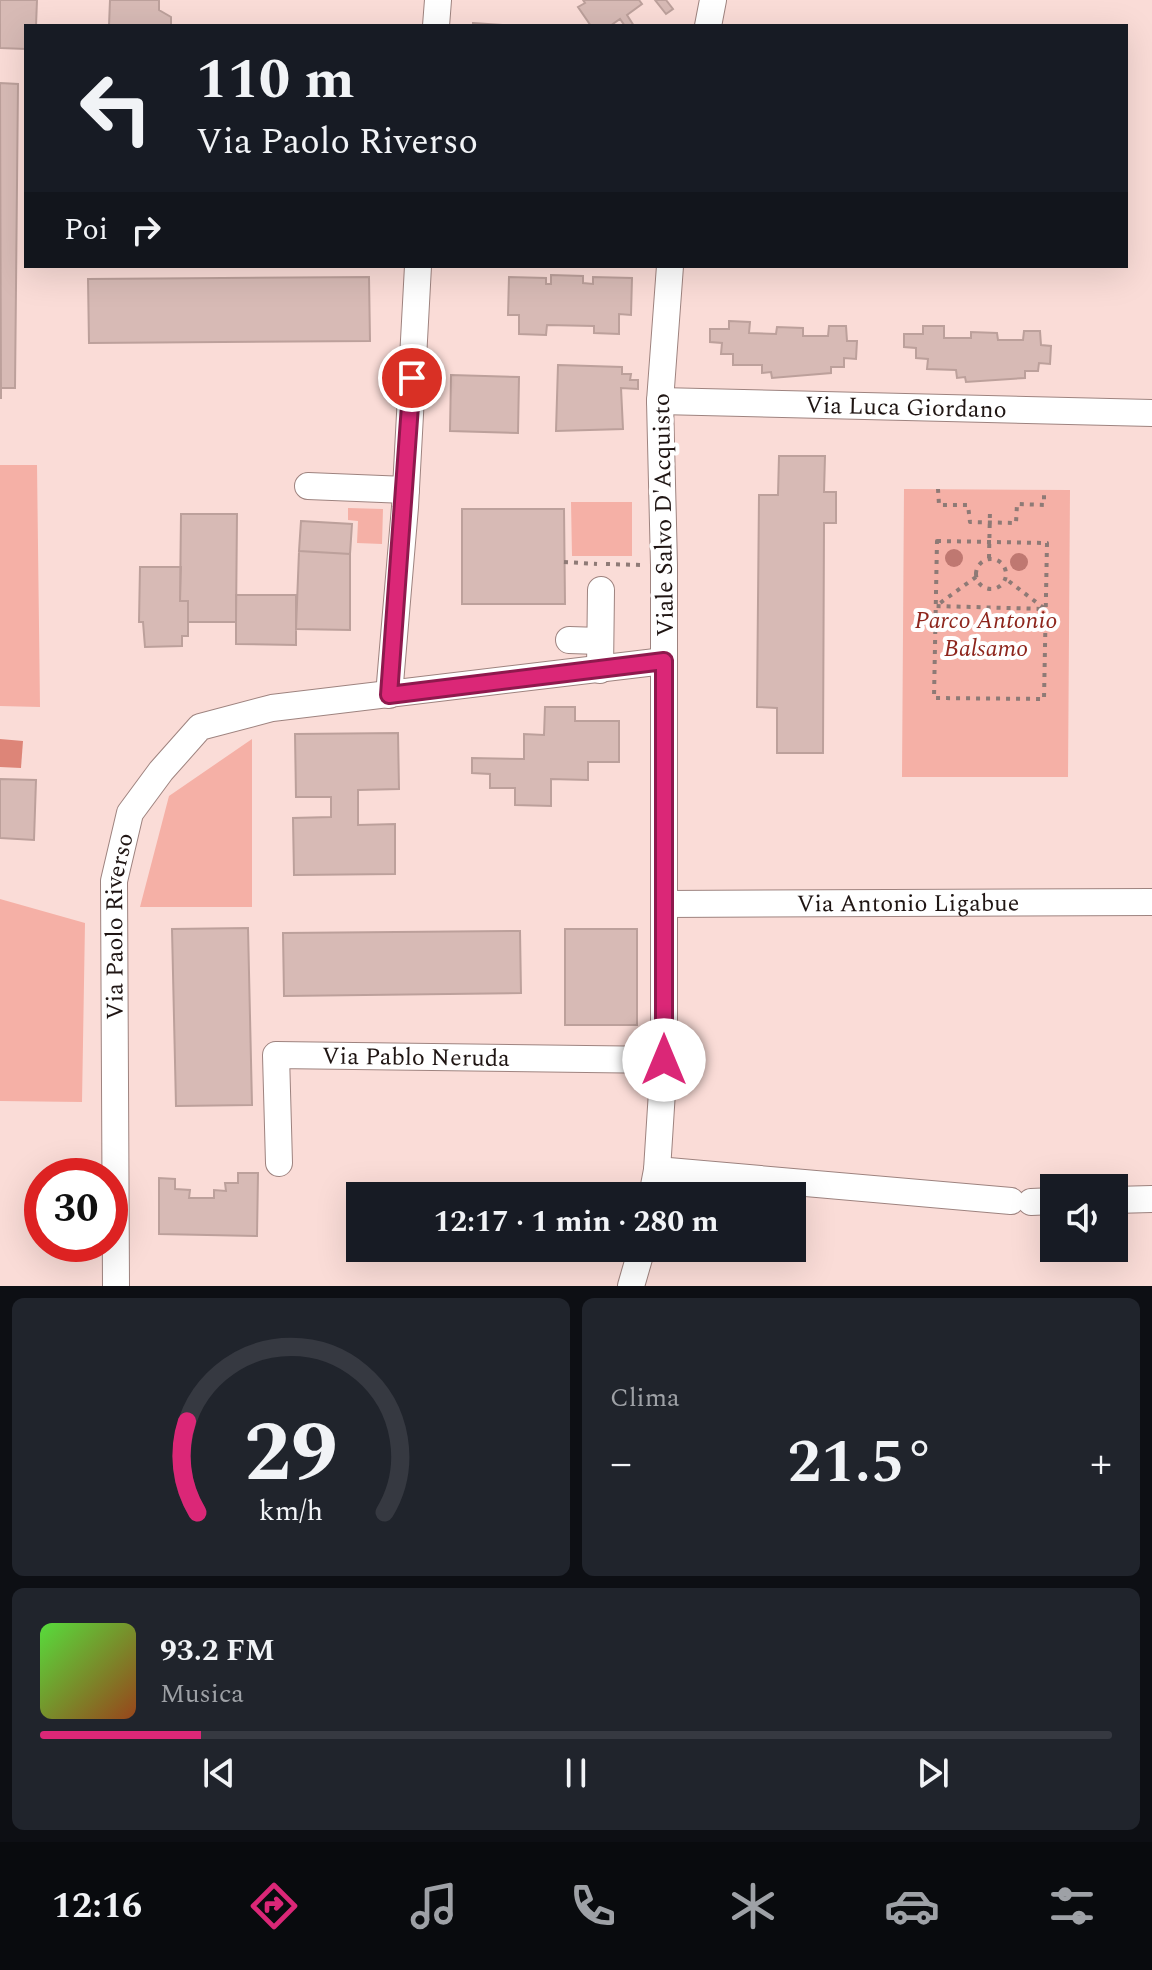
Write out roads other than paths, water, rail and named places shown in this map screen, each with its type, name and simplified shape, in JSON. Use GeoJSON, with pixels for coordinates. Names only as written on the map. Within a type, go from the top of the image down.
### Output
{"type":"FeatureCollection","features":[{"type":"Feature","properties":{"kind":"street"},"geometry":{"type":"LineString","coordinates":[[436,24],[438,0]]}},
{"type":"Feature","properties":{"kind":"street"},"geometry":{"type":"LineString","coordinates":[[708,24],[713,0]]}},
{"type":"Feature","properties":{"kind":"street"},"geometry":{"type":"LineString","coordinates":[[389,695],[406,490],[418,268]]}},
{"type":"Feature","properties":{"kind":"street","name":"Viale Salvo D'Acquisto"},"geometry":{"type":"LineString","coordinates":[[655,1182],[664,1060],[664,565],[660,401],[670,268]]}},
{"type":"Feature","properties":{"kind":"street","name":"Via Luca Giordano"},"geometry":{"type":"LineString","coordinates":[[660,401],[1152,413]]}},
{"type":"Feature","properties":{"kind":"street"},"geometry":{"type":"LineString","coordinates":[[308,486],[406,490]]}},
{"type":"Feature","properties":{"kind":"street"},"geometry":{"type":"LineString","coordinates":[[600,670],[601,590]]}},
{"type":"Feature","properties":{"kind":"street"},"geometry":{"type":"LineString","coordinates":[[569,640],[600,641]]}},
{"type":"Feature","properties":{"kind":"street","name":"Via Paolo Riverso"},"geometry":{"type":"LineString","coordinates":[[116,1286],[114,881],[130,813],[200,727],[272,708],[664,661]]}},
{"type":"Feature","properties":{"kind":"street","name":"Via Antonio Ligabue"},"geometry":{"type":"LineString","coordinates":[[664,904],[1152,902]]}},
{"type":"Feature","properties":{"kind":"street","name":"Via Pablo Neruda"},"geometry":{"type":"LineString","coordinates":[[279,1163],[276,1055],[664,1060]]}},
{"type":"Feature","properties":{"kind":"street"},"geometry":{"type":"LineString","coordinates":[[657,1170],[1032,1201]]}},
{"type":"Feature","properties":{"kind":"street"},"geometry":{"type":"LineString","coordinates":[[1128,1200],[1152,1199]]}},
{"type":"Feature","properties":{"kind":"street"},"geometry":{"type":"LineString","coordinates":[[631,1286],[638,1262]]}},
{"type":"Feature","properties":{"kind":"park label","name":"Parco Antonio Balsamo"},"geometry":{"type":"Point","coordinates":[986,634]}}]}
